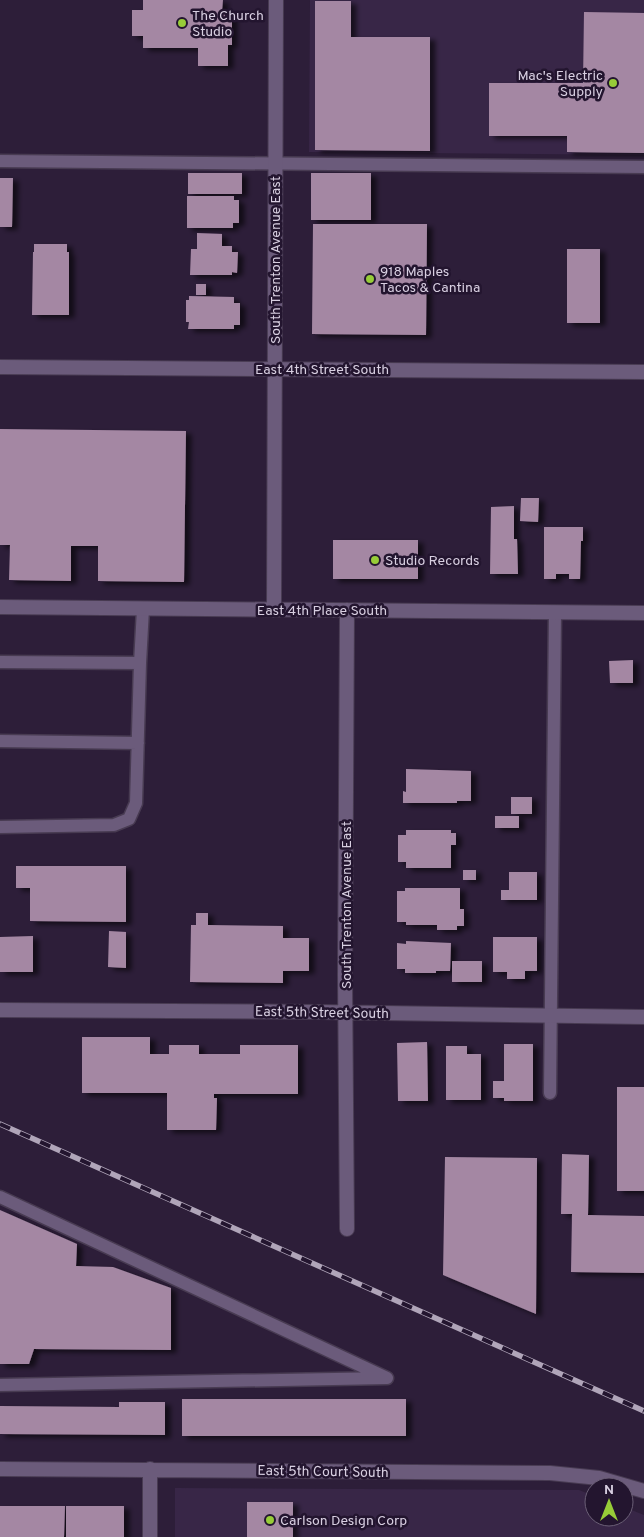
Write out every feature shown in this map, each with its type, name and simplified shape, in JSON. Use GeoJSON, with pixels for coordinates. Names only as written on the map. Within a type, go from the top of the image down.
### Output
{"type":"FeatureCollection","features":[{"type":"Feature","properties":{"kind":"street","name":"South Trenton Avenue East"},"geometry":{"type":"LineString","coordinates":[[274,610],[276,0]]}},
{"type":"Feature","properties":{"kind":"street","name":"East 4th Street South"},"geometry":{"type":"LineString","coordinates":[[0,367],[644,372]]}},
{"type":"Feature","properties":{"kind":"street","name":"East 4th Place South"},"geometry":{"type":"LineString","coordinates":[[0,607],[644,613]]}},
{"type":"Feature","properties":{"kind":"street","name":"South Trenton Avenue East"},"geometry":{"type":"LineString","coordinates":[[347,610],[345,1012],[347,1229]]}},
{"type":"Feature","properties":{"kind":"street","name":"East 5th Street South"},"geometry":{"type":"LineString","coordinates":[[0,1010],[345,1012],[644,1017]]}},
{"type":"Feature","properties":{"kind":"street","name":"East 5th Court South"},"geometry":{"type":"LineString","coordinates":[[0,1468],[550,1473],[599,1478],[644,1491]]}},
{"type":"Feature","properties":{"kind":"street"},"geometry":{"type":"LineString","coordinates":[[150,1469],[150,1537]]}},
{"type":"Feature","properties":{"kind":"lane"},"geometry":{"type":"LineString","coordinates":[[0,161],[644,167]]}},
{"type":"Feature","properties":{"kind":"lane"},"geometry":{"type":"LineString","coordinates":[[0,827],[114,825],[129,819],[136,803],[143,609]]}},
{"type":"Feature","properties":{"kind":"lane"},"geometry":{"type":"LineString","coordinates":[[550,1093],[555,612]]}},
{"type":"Feature","properties":{"kind":"lane"},"geometry":{"type":"LineString","coordinates":[[0,662],[140,663]]}},
{"type":"Feature","properties":{"kind":"lane"},"geometry":{"type":"LineString","coordinates":[[0,741],[138,743]]}},
{"type":"Feature","properties":{"kind":"lane"},"geometry":{"type":"LineString","coordinates":[[0,1197],[387,1378],[0,1385]]}},
{"type":"Feature","properties":{"kind":"shaded area"},"geometry":{"type":"Polygon","coordinates":[[[310,0],[644,0],[644,155],[309,152],[310,0]]]}},
{"type":"Feature","properties":{"kind":"shaded area"},"geometry":{"type":"Polygon","coordinates":[[[175,1488],[579,1490],[584,1492],[584,1527],[634,1527],[634,1511],[644,1515],[644,1537],[175,1537],[175,1488]]]}},
{"type":"Feature","properties":{"kind":"building","name":"The Church Studio"},"geometry":{"type":"Polygon","coordinates":[[[143,0],[223,0],[222,11],[232,11],[232,45],[228,45],[228,66],[198,66],[198,48],[143,48],[143,36],[132,36],[132,10],[143,10],[143,0]]]}},
{"type":"Feature","properties":{"kind":"building"},"geometry":{"type":"Polygon","coordinates":[[[315,1],[351,1],[351,37],[430,37],[430,151],[315,150],[315,1]]]}},
{"type":"Feature","properties":{"kind":"building","name":"Mac's Electric Supply"},"geometry":{"type":"Polygon","coordinates":[[[584,12],[644,13],[644,153],[567,152],[567,136],[489,136],[489,83],[583,83],[584,12]]]}},
{"type":"Feature","properties":{"kind":"building"},"geometry":{"type":"Polygon","coordinates":[[[188,173],[242,173],[242,194],[188,194],[188,173]]]}},
{"type":"Feature","properties":{"kind":"building"},"geometry":{"type":"Polygon","coordinates":[[[311,173],[371,173],[371,220],[311,220],[311,173]]]}},
{"type":"Feature","properties":{"kind":"building"},"geometry":{"type":"Polygon","coordinates":[[[0,178],[13,178],[12,227],[0,227],[0,178]]]}},
{"type":"Feature","properties":{"kind":"building"},"geometry":{"type":"Polygon","coordinates":[[[187,196],[234,196],[234,200],[239,200],[239,223],[233,223],[233,228],[187,228],[187,196]]]}},
{"type":"Feature","properties":{"kind":"building","name":"918 Maples Tacos & Cantina"},"geometry":{"type":"Polygon","coordinates":[[[313,224],[427,224],[426,335],[312,334],[313,224]]]}},
{"type":"Feature","properties":{"kind":"building"},"geometry":{"type":"Polygon","coordinates":[[[197,233],[222,234],[222,246],[232,246],[232,252],[238,252],[237,273],[232,272],[232,275],[190,275],[191,249],[197,249],[197,233]]]}},
{"type":"Feature","properties":{"kind":"building"},"geometry":{"type":"Polygon","coordinates":[[[34,244],[67,244],[67,252],[69,252],[69,315],[32,315],[34,244]]]}},
{"type":"Feature","properties":{"kind":"building"},"geometry":{"type":"Polygon","coordinates":[[[567,249],[600,249],[600,323],[567,323],[567,249]]]}},
{"type":"Feature","properties":{"kind":"building"},"geometry":{"type":"Polygon","coordinates":[[[196,284],[206,284],[206,295],[196,295],[196,284]]]}},
{"type":"Feature","properties":{"kind":"building"},"geometry":{"type":"Polygon","coordinates":[[[189,296],[234,297],[234,303],[240,303],[240,325],[234,325],[234,329],[188,329],[189,322],[186,322],[186,300],[189,300],[189,296]]]}},
{"type":"Feature","properties":{"kind":"building"},"geometry":{"type":"Polygon","coordinates":[[[0,429],[186,431],[184,582],[98,581],[98,546],[71,546],[71,581],[9,580],[10,545],[0,545],[0,429]]]}},
{"type":"Feature","properties":{"kind":"building"},"geometry":{"type":"Polygon","coordinates":[[[521,498],[539,498],[538,522],[520,521],[521,498]]]}},
{"type":"Feature","properties":{"kind":"building"},"geometry":{"type":"Polygon","coordinates":[[[514,506],[514,539],[517,539],[518,574],[490,574],[491,507],[514,506]]]}},
{"type":"Feature","properties":{"kind":"building"},"geometry":{"type":"Polygon","coordinates":[[[544,527],[583,527],[580,579],[569,579],[569,574],[556,574],[556,579],[544,579],[544,527]]]}},
{"type":"Feature","properties":{"kind":"building","name":"Studio Records"},"geometry":{"type":"Polygon","coordinates":[[[333,540],[418,540],[418,579],[333,579],[333,540]]]}},
{"type":"Feature","properties":{"kind":"building"},"geometry":{"type":"Polygon","coordinates":[[[633,660],[633,683],[610,683],[609,661],[633,660]]]}},
{"type":"Feature","properties":{"kind":"building"},"geometry":{"type":"Polygon","coordinates":[[[406,769],[471,771],[471,801],[457,801],[457,803],[403,803],[403,791],[406,792],[406,769]]]}},
{"type":"Feature","properties":{"kind":"building"},"geometry":{"type":"Polygon","coordinates":[[[511,797],[532,797],[532,814],[511,814],[511,797]]]}},
{"type":"Feature","properties":{"kind":"building"},"geometry":{"type":"Polygon","coordinates":[[[495,816],[519,816],[519,828],[495,828],[495,816]]]}},
{"type":"Feature","properties":{"kind":"building"},"geometry":{"type":"Polygon","coordinates":[[[406,830],[451,830],[451,833],[456,833],[456,845],[451,845],[451,868],[406,868],[406,862],[398,862],[398,835],[406,835],[406,830]]]}},
{"type":"Feature","properties":{"kind":"building"},"geometry":{"type":"Polygon","coordinates":[[[16,866],[126,866],[126,922],[30,921],[30,888],[16,888],[16,866]]]}},
{"type":"Feature","properties":{"kind":"building"},"geometry":{"type":"Polygon","coordinates":[[[463,870],[476,870],[476,880],[463,880],[463,870]]]}},
{"type":"Feature","properties":{"kind":"building"},"geometry":{"type":"Polygon","coordinates":[[[509,872],[537,872],[537,900],[501,900],[501,890],[509,890],[509,872]]]}},
{"type":"Feature","properties":{"kind":"building"},"geometry":{"type":"Polygon","coordinates":[[[405,888],[460,888],[460,909],[464,909],[464,926],[457,926],[457,930],[437,930],[437,925],[406,925],[406,922],[397,922],[397,891],[405,891],[405,888]]]}},
{"type":"Feature","properties":{"kind":"building"},"geometry":{"type":"Polygon","coordinates":[[[196,913],[208,913],[208,925],[283,926],[283,938],[309,938],[309,971],[283,971],[283,983],[190,982],[191,925],[196,925],[196,913]]]}},
{"type":"Feature","properties":{"kind":"building"},"geometry":{"type":"Polygon","coordinates":[[[109,931],[126,932],[126,968],[108,967],[109,931]]]}},
{"type":"Feature","properties":{"kind":"building"},"geometry":{"type":"Polygon","coordinates":[[[33,936],[33,972],[0,972],[0,937],[33,936]]]}},
{"type":"Feature","properties":{"kind":"building"},"geometry":{"type":"Polygon","coordinates":[[[493,937],[537,937],[537,971],[525,971],[525,979],[507,979],[507,972],[493,972],[493,937]]]}},
{"type":"Feature","properties":{"kind":"building"},"geometry":{"type":"Polygon","coordinates":[[[406,941],[451,943],[450,971],[405,973],[405,969],[397,969],[397,943],[406,944],[406,941]]]}},
{"type":"Feature","properties":{"kind":"building"},"geometry":{"type":"Polygon","coordinates":[[[452,961],[482,961],[482,982],[452,982],[452,961]]]}},
{"type":"Feature","properties":{"kind":"building"},"geometry":{"type":"Polygon","coordinates":[[[82,1037],[150,1037],[150,1054],[169,1054],[169,1045],[199,1045],[199,1054],[240,1054],[240,1045],[298,1045],[298,1094],[214,1094],[214,1098],[217,1098],[216,1130],[167,1130],[167,1093],[82,1093],[82,1037]]]}},
{"type":"Feature","properties":{"kind":"building"},"geometry":{"type":"Polygon","coordinates":[[[427,1042],[428,1101],[398,1101],[397,1043],[427,1042]]]}},
{"type":"Feature","properties":{"kind":"building"},"geometry":{"type":"Polygon","coordinates":[[[504,1044],[533,1044],[533,1101],[504,1101],[504,1098],[493,1098],[493,1081],[504,1081],[504,1044]]]}},
{"type":"Feature","properties":{"kind":"building"},"geometry":{"type":"Polygon","coordinates":[[[446,1046],[467,1046],[467,1054],[481,1054],[481,1100],[446,1100],[446,1046]]]}},
{"type":"Feature","properties":{"kind":"building"},"geometry":{"type":"Polygon","coordinates":[[[617,1087],[644,1087],[644,1191],[617,1191],[617,1087]]]}},
{"type":"Feature","properties":{"kind":"building"},"geometry":{"type":"Polygon","coordinates":[[[562,1154],[589,1155],[588,1215],[644,1216],[644,1273],[571,1272],[572,1214],[561,1214],[562,1154]]]}},
{"type":"Feature","properties":{"kind":"building"},"geometry":{"type":"Polygon","coordinates":[[[445,1157],[537,1158],[536,1314],[443,1275],[445,1157]]]}},
{"type":"Feature","properties":{"kind":"building"},"geometry":{"type":"Polygon","coordinates":[[[0,1210],[77,1244],[76,1266],[113,1267],[171,1288],[171,1350],[34,1349],[29,1364],[0,1364],[0,1210]]]}},
{"type":"Feature","properties":{"kind":"building"},"geometry":{"type":"Polygon","coordinates":[[[182,1399],[406,1399],[406,1436],[182,1436],[182,1399]]]}},
{"type":"Feature","properties":{"kind":"building"},"geometry":{"type":"Polygon","coordinates":[[[119,1402],[165,1402],[165,1435],[0,1434],[0,1406],[119,1407],[119,1402]]]}},
{"type":"Feature","properties":{"kind":"building","name":"Carlson Design Corp"},"geometry":{"type":"Polygon","coordinates":[[[247,1502],[293,1502],[293,1537],[247,1537],[247,1502]]]}},
{"type":"Feature","properties":{"kind":"building"},"geometry":{"type":"Polygon","coordinates":[[[0,1506],[65,1506],[64,1537],[0,1537],[0,1506]]]}},
{"type":"Feature","properties":{"kind":"building"},"geometry":{"type":"Polygon","coordinates":[[[66,1506],[124,1506],[124,1537],[66,1537],[66,1506]]]}},
{"type":"Feature","properties":{"kind":"railway"},"geometry":{"type":"LineString","coordinates":[[0,1124],[644,1411]]}},
{"type":"Feature","properties":{"kind":"place","name":"The Church Studio"},"geometry":{"type":"Point","coordinates":[182,23]}},
{"type":"Feature","properties":{"kind":"place","name":"Mac's Electric Supply"},"geometry":{"type":"Point","coordinates":[613,83]}},
{"type":"Feature","properties":{"kind":"place","name":"918 Maples Tacos & Cantina"},"geometry":{"type":"Point","coordinates":[370,279]}},
{"type":"Feature","properties":{"kind":"place","name":"Studio Records"},"geometry":{"type":"Point","coordinates":[375,560]}},
{"type":"Feature","properties":{"kind":"place","name":"Carlson Design Corp"},"geometry":{"type":"Point","coordinates":[270,1520]}}]}
